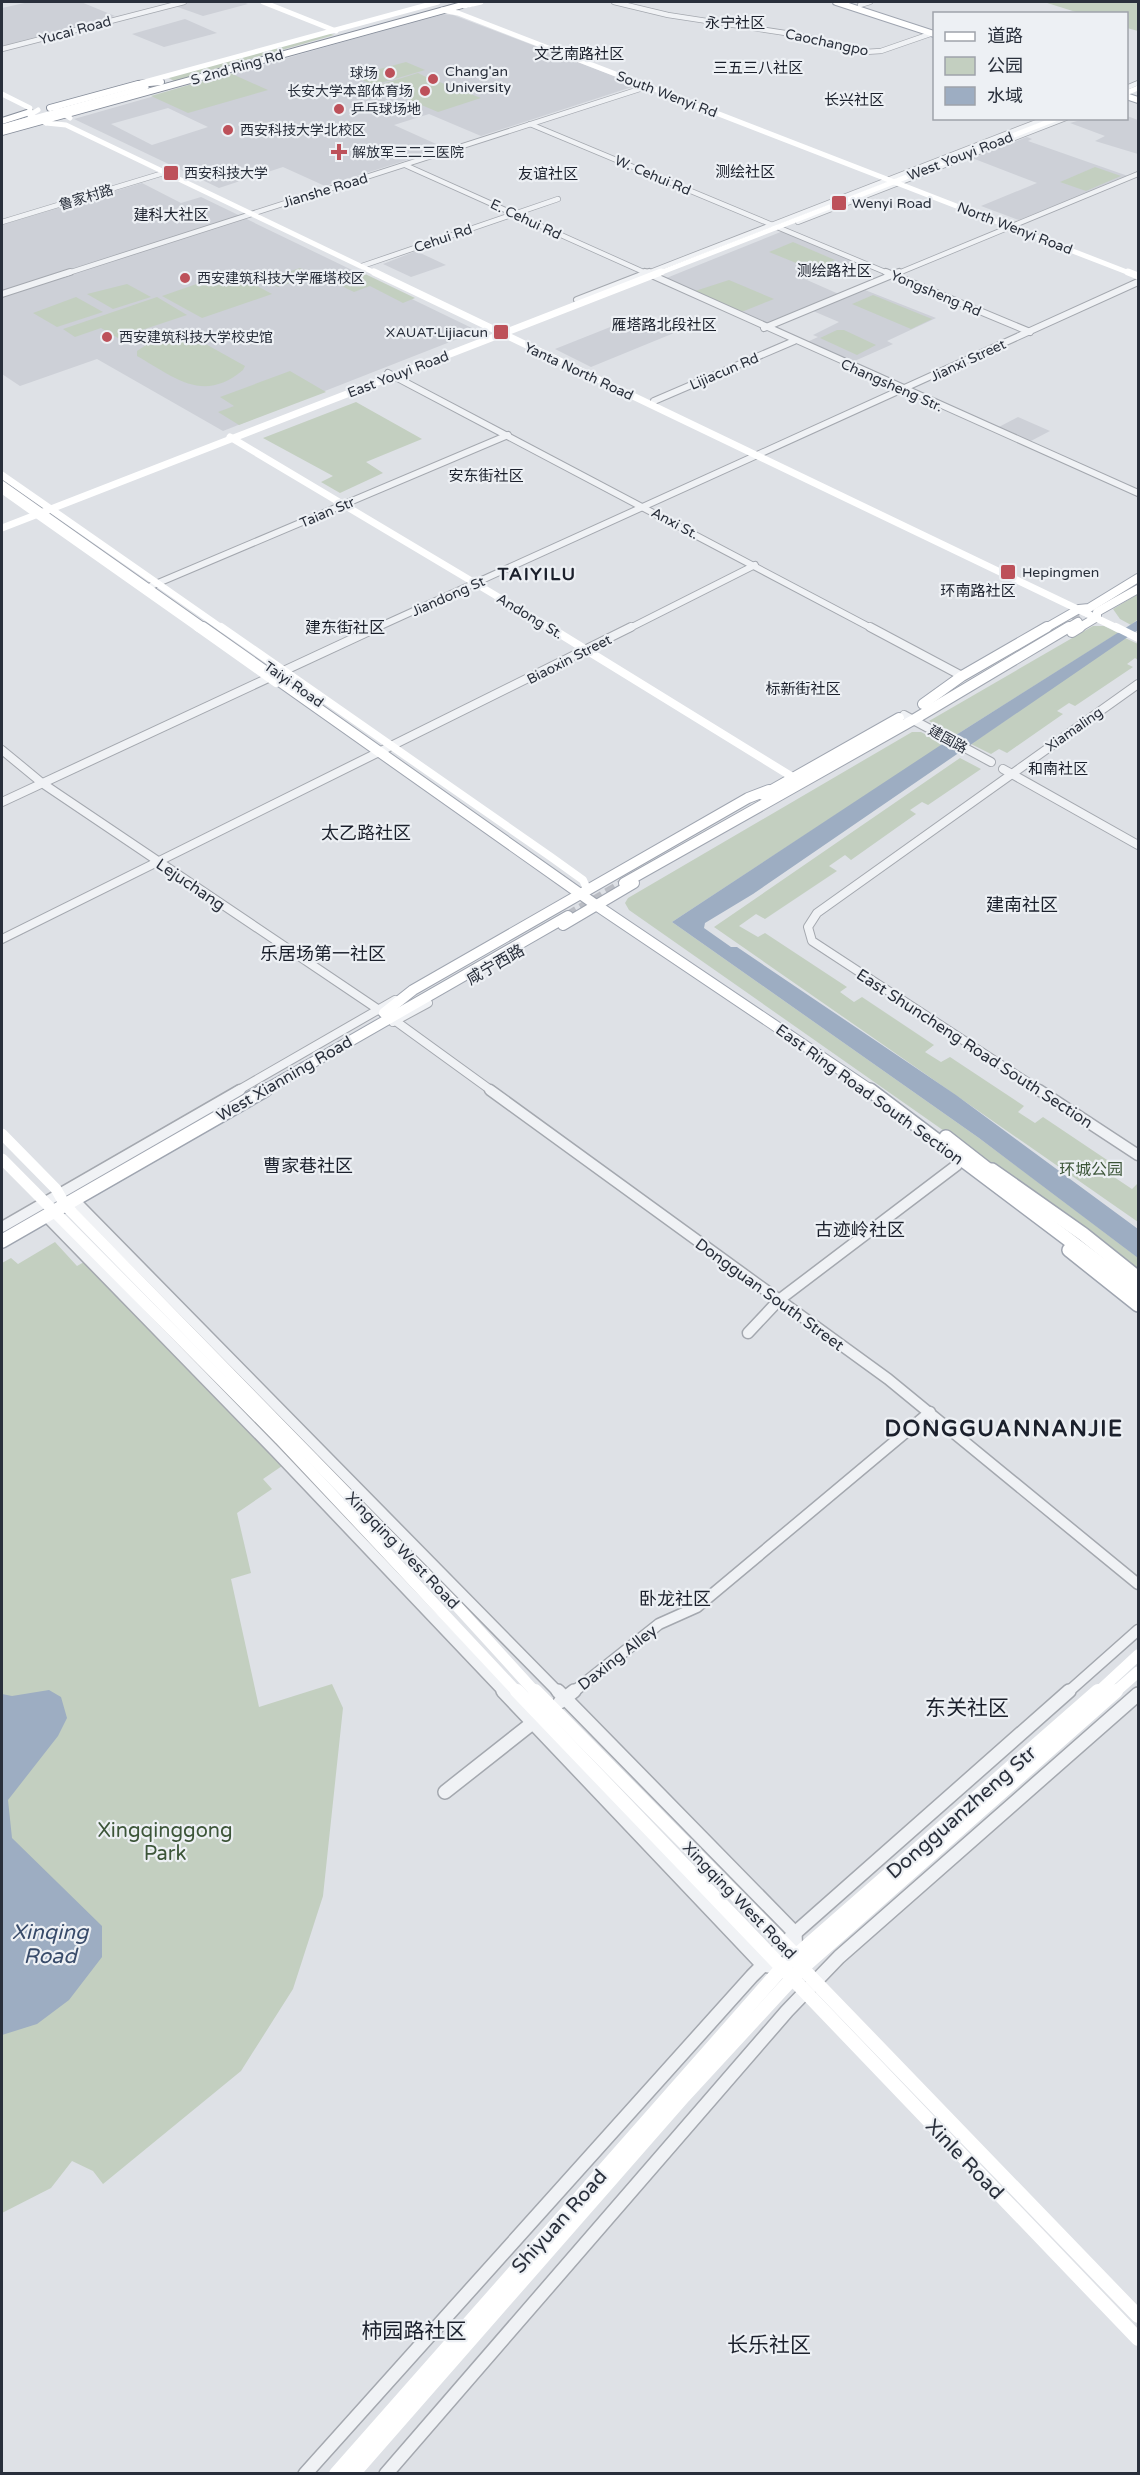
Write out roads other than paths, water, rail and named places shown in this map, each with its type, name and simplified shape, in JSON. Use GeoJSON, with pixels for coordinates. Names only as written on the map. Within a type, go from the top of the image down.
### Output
{"type":"FeatureCollection","features":[{"type":"Feature","properties":{"kind":"main road"},"geometry":{"type":"LineString","coordinates":[[260,2],[333,32],[349,33],[482,2]]}},
{"type":"Feature","properties":{"kind":"main road"},"geometry":{"type":"LineString","coordinates":[[5,96],[34,106],[53,109],[438,2]]}},
{"type":"Feature","properties":{"kind":"main road","name":"S 2nd Ring Rd"},"geometry":{"type":"LineString","coordinates":[[2,133],[143,89],[466,2]]}},
{"type":"Feature","properties":{"kind":"main road","name":"S 2nd Ring Rd"},"geometry":{"type":"LineString","coordinates":[[2,133],[473,2]]}},
{"type":"Feature","properties":{"kind":"main road"},"geometry":{"type":"LineString","coordinates":[[836,2],[933,32]]}},
{"type":"Feature","properties":{"kind":"main road"},"geometry":{"type":"LineString","coordinates":[[850,2],[933,32]]}},
{"type":"Feature","properties":{"kind":"main road"},"geometry":{"type":"LineString","coordinates":[[70,118],[453,7]]}},
{"type":"Feature","properties":{"kind":"main road","name":"South Wenyi Rd"},"geometry":{"type":"LineString","coordinates":[[453,7],[489,25],[895,181]]}},
{"type":"Feature","properties":{"kind":"main road","name":"South Wenyi Rd"},"geometry":{"type":"LineString","coordinates":[[453,7],[648,87]]}},
{"type":"Feature","properties":{"kind":"main road"},"geometry":{"type":"LineString","coordinates":[[467,19],[489,25]]}},
{"type":"Feature","properties":{"kind":"main road"},"geometry":{"type":"LineString","coordinates":[[300,47],[333,32]]}},
{"type":"Feature","properties":{"kind":"main road"},"geometry":{"type":"LineString","coordinates":[[2,122],[39,110],[53,109],[138,85],[143,89],[166,76]]}},
{"type":"Feature","properties":{"kind":"main road"},"geometry":{"type":"LineString","coordinates":[[138,84],[177,81]]}},
{"type":"Feature","properties":{"kind":"main road"},"geometry":{"type":"LineString","coordinates":[[2,133],[187,83]]}},
{"type":"Feature","properties":{"kind":"main road"},"geometry":{"type":"LineString","coordinates":[[1132,91],[1138,100]]}},
{"type":"Feature","properties":{"kind":"main road"},"geometry":{"type":"LineString","coordinates":[[5,96],[28,107],[30,113]]}},
{"type":"Feature","properties":{"kind":"main road","name":"Yanta North Road"},"geometry":{"type":"LineString","coordinates":[[53,109],[70,118],[72,123],[168,172]]}},
{"type":"Feature","properties":{"kind":"main road","name":"Yanta North Road"},"geometry":{"type":"LineString","coordinates":[[30,113],[49,123],[66,125],[168,172],[1108,620]]}},
{"type":"Feature","properties":{"kind":"main road","name":"West Youyi Road"},"geometry":{"type":"LineString","coordinates":[[895,181],[1051,120]]}},
{"type":"Feature","properties":{"kind":"main road"},"geometry":{"type":"LineString","coordinates":[[2,133],[49,123]]}},
{"type":"Feature","properties":{"kind":"main road","name":"North Wenyi Road"},"geometry":{"type":"LineString","coordinates":[[895,181],[1138,275]]}},
{"type":"Feature","properties":{"kind":"main road","name":"East Youyi Road"},"geometry":{"type":"LineString","coordinates":[[2,528],[40,510],[229,436],[895,181]]}},
{"type":"Feature","properties":{"kind":"main road","name":"Yanta North Road"},"geometry":{"type":"LineString","coordinates":[[501,331],[654,401],[763,455]]}},
{"type":"Feature","properties":{"kind":"main road","name":"Andong St."},"geometry":{"type":"LineString","coordinates":[[229,436],[587,650],[797,780]]}},
{"type":"Feature","properties":{"kind":"main road"},"geometry":{"type":"LineString","coordinates":[[2,475],[40,510]]}},
{"type":"Feature","properties":{"kind":"main road","name":"Taiyi Road"},"geometry":{"type":"LineString","coordinates":[[2,481],[40,510]]}},
{"type":"Feature","properties":{"kind":"main road","name":"Taiyi Road"},"geometry":{"type":"LineString","coordinates":[[2,485],[152,586],[385,751],[581,895]]}},
{"type":"Feature","properties":{"kind":"main road"},"geometry":{"type":"LineString","coordinates":[[2,490],[40,510],[275,674]]}},
{"type":"Feature","properties":{"kind":"main road","name":"East Youyi Road"},"geometry":{"type":"LineString","coordinates":[[2,521],[40,510]]}},
{"type":"Feature","properties":{"kind":"main road"},"geometry":{"type":"LineString","coordinates":[[927,706],[988,681],[1138,578]]}},
{"type":"Feature","properties":{"kind":"main road"},"geometry":{"type":"LineString","coordinates":[[927,706],[962,676],[1138,588]]}},
{"type":"Feature","properties":{"kind":"main road"},"geometry":{"type":"LineString","coordinates":[[1108,620],[1138,632]]}},
{"type":"Feature","properties":{"kind":"main road"},"geometry":{"type":"LineString","coordinates":[[1108,620],[1138,638]]}},
{"type":"Feature","properties":{"kind":"main road"},"geometry":{"type":"LineString","coordinates":[[619,882],[748,798],[778,791],[1075,621]]}},
{"type":"Feature","properties":{"kind":"main road"},"geometry":{"type":"LineString","coordinates":[[619,882],[766,808],[778,791]]}},
{"type":"Feature","properties":{"kind":"main road","name":"咸宁西路"},"geometry":{"type":"LineString","coordinates":[[387,1015],[428,1003],[565,913],[581,895],[619,882]]}},
{"type":"Feature","properties":{"kind":"main road","name":"咸宁西路"},"geometry":{"type":"LineString","coordinates":[[387,1015],[413,990],[565,913],[600,903],[619,882]]}},
{"type":"Feature","properties":{"kind":"main road","name":"East Ring Road South Section"},"geometry":{"type":"LineString","coordinates":[[581,895],[600,903],[876,1094],[1138,1292]]}},
{"type":"Feature","properties":{"kind":"main road","name":"West Xianning Road"},"geometry":{"type":"LineString","coordinates":[[2,1241],[565,913]]}},
{"type":"Feature","properties":{"kind":"main road","name":"Xingqing West Road"},"geometry":{"type":"LineString","coordinates":[[2,1134],[59,1207],[380,1544],[540,1716],[784,1965]]}},
{"type":"Feature","properties":{"kind":"main road","name":"Xingqing West Road"},"geometry":{"type":"LineString","coordinates":[[2,1159],[59,1207]]}},
{"type":"Feature","properties":{"kind":"main road"},"geometry":{"type":"LineString","coordinates":[[964,1161],[1083,1234],[1138,1278]]}},
{"type":"Feature","properties":{"kind":"main road"},"geometry":{"type":"LineString","coordinates":[[964,1161],[987,1187],[1138,1305]]}},
{"type":"Feature","properties":{"kind":"main road","name":"East Ring Road South Section"},"geometry":{"type":"LineString","coordinates":[[964,1161],[1138,1286]]}},
{"type":"Feature","properties":{"kind":"main road","name":"West Xianning Road"},"geometry":{"type":"LineString","coordinates":[[2,1235],[59,1207]]}},
{"type":"Feature","properties":{"kind":"main road","name":"Dongguanzheng Str"},"geometry":{"type":"LineString","coordinates":[[784,1965],[1138,1655]]}},
{"type":"Feature","properties":{"kind":"main road","name":"Dongguanzheng Str"},"geometry":{"type":"LineString","coordinates":[[784,1965],[925,1857],[1138,1672]]}},
{"type":"Feature","properties":{"kind":"main road","name":"Xingqing West Road"},"geometry":{"type":"LineString","coordinates":[[540,1716],[784,1944],[784,1965]]}},
{"type":"Feature","properties":{"kind":"main road","name":"Xinle Road"},"geometry":{"type":"LineString","coordinates":[[784,1965],[816,1982],[1138,2316]]}},
{"type":"Feature","properties":{"kind":"main road","name":"Xinle Road"},"geometry":{"type":"LineString","coordinates":[[784,1965],[804,1993],[1138,2338]]}},
{"type":"Feature","properties":{"kind":"main road","name":"Shiyuan Road"},"geometry":{"type":"LineString","coordinates":[[336,2474],[784,1965]]}},
{"type":"Feature","properties":{"kind":"main road","name":"Shiyuan Road"},"geometry":{"type":"LineString","coordinates":[[353,2474],[676,2105],[784,1965]]}},
{"type":"Feature","properties":{"kind":"street","name":"Yucai Road"},"geometry":{"type":"LineString","coordinates":[[2,49],[184,2]]}},
{"type":"Feature","properties":{"kind":"street","name":"Caochangpo"},"geometry":{"type":"LineString","coordinates":[[614,2],[668,15],[792,34],[865,52],[881,51],[933,32]]}},
{"type":"Feature","properties":{"kind":"street"},"geometry":{"type":"LineString","coordinates":[[860,5],[870,2]]}},
{"type":"Feature","properties":{"kind":"street","name":"Jianshe Road"},"geometry":{"type":"LineString","coordinates":[[2,294],[648,87]]}},
{"type":"Feature","properties":{"kind":"street"},"geometry":{"type":"LineString","coordinates":[[895,181],[1042,120]]}},
{"type":"Feature","properties":{"kind":"street"},"geometry":{"type":"LineString","coordinates":[[895,181],[1061,120]]}},
{"type":"Feature","properties":{"kind":"street","name":"W. Cehui Rd"},"geometry":{"type":"LineString","coordinates":[[530,124],[777,226]]}},
{"type":"Feature","properties":{"kind":"street","name":"E. Cehui Rd"},"geometry":{"type":"LineString","coordinates":[[405,165],[515,213],[647,275]]}},
{"type":"Feature","properties":{"kind":"street","name":"鲁家村路"},"geometry":{"type":"LineString","coordinates":[[2,222],[168,172]]}},
{"type":"Feature","properties":{"kind":"street"},"geometry":{"type":"LineString","coordinates":[[764,328],[1137,175]]}},
{"type":"Feature","properties":{"kind":"street","name":"Cehui Rd"},"geometry":{"type":"LineString","coordinates":[[364,265],[558,199]]}},
{"type":"Feature","properties":{"kind":"street","name":"Yongsheng Rd"},"geometry":{"type":"LineString","coordinates":[[777,226],[1030,332]]}},
{"type":"Feature","properties":{"kind":"street","name":"Changsheng Str."},"geometry":{"type":"LineString","coordinates":[[647,275],[1138,493]]}},
{"type":"Feature","properties":{"kind":"street","name":"Jianxi Street"},"geometry":{"type":"LineString","coordinates":[[763,455],[1138,282]]}},
{"type":"Feature","properties":{"kind":"street","name":"Lijiacun Rd"},"geometry":{"type":"LineString","coordinates":[[654,401],[794,341]]}},
{"type":"Feature","properties":{"kind":"street","name":"Anxi St."},"geometry":{"type":"LineString","coordinates":[[391,374],[962,676]]}},
{"type":"Feature","properties":{"kind":"street","name":"Taian Str"},"geometry":{"type":"LineString","coordinates":[[152,586],[508,435]]}},
{"type":"Feature","properties":{"kind":"street","name":"Jiandong St"},"geometry":{"type":"LineString","coordinates":[[2,802],[275,674],[763,455]]}},
{"type":"Feature","properties":{"kind":"street","name":"Biaoxin Street"},"geometry":{"type":"LineString","coordinates":[[2,939],[385,751],[755,565]]}},
{"type":"Feature","properties":{"kind":"street","name":"Xiamaling"},"geometry":{"type":"LineString","coordinates":[[812,941],[808,927],[817,913],[1007,771],[1138,684]]}},
{"type":"Feature","properties":{"kind":"street","name":"建国路"},"geometry":{"type":"LineString","coordinates":[[909,718],[991,762]]}},
{"type":"Feature","properties":{"kind":"street","name":"Lejuchang"},"geometry":{"type":"LineString","coordinates":[[2,750],[42,783],[387,1015]]}},
{"type":"Feature","properties":{"kind":"street"},"geometry":{"type":"LineString","coordinates":[[1007,771],[1138,845]]}},
{"type":"Feature","properties":{"kind":"street","name":"East Shuncheng Road South Section"},"geometry":{"type":"LineString","coordinates":[[812,941],[1138,1155]]}},
{"type":"Feature","properties":{"kind":"street"},"geometry":{"type":"LineString","coordinates":[[2,1248],[59,1207],[358,1022],[387,1015]]}},
{"type":"Feature","properties":{"kind":"street"},"geometry":{"type":"LineString","coordinates":[[2,1227],[59,1207],[375,1032],[387,1015]]}},
{"type":"Feature","properties":{"kind":"street","name":"Dongguan South Street"},"geometry":{"type":"LineString","coordinates":[[387,1015],[930,1412],[1138,1584]]}},
{"type":"Feature","properties":{"kind":"street"},"geometry":{"type":"LineString","coordinates":[[748,1333],[779,1300],[964,1161]]}},
{"type":"Feature","properties":{"kind":"street"},"geometry":{"type":"LineString","coordinates":[[59,1207],[564,1700],[795,1933]]}},
{"type":"Feature","properties":{"kind":"street","name":"Daxing Alley"},"geometry":{"type":"LineString","coordinates":[[445,1792],[659,1624],[697,1607],[930,1412]]}},
{"type":"Feature","properties":{"kind":"street"},"geometry":{"type":"LineString","coordinates":[[784,1965],[784,1944],[795,1933],[1138,1630]]}},
{"type":"Feature","properties":{"kind":"street"},"geometry":{"type":"LineString","coordinates":[[386,2474],[804,1993],[839,1958],[1138,1694]]}},
{"type":"Feature","properties":{"kind":"street"},"geometry":{"type":"LineString","coordinates":[[304,2474],[784,1965],[795,1933]]}},
{"type":"Feature","properties":{"kind":"water"},"geometry":{"type":"Polygon","coordinates":[[[1138,620],[1138,630],[753,894],[705,923],[704,928],[731,947],[737,947],[956,1095],[1138,1229],[1138,1258],[979,1138],[672,922],[956,735],[1138,620]]]}},
{"type":"Feature","properties":{"kind":"water","name":"Xinqing Road"},"geometry":{"type":"Polygon","coordinates":[[[49,1690],[61,1697],[67,1718],[58,1736],[8,1800],[12,1838],[102,1926],[102,1957],[69,2000],[37,2024],[2,2035],[2,1694],[12,1696],[49,1690]]]}},
{"type":"Feature","properties":{"kind":"tunnel"},"geometry":{"type":"LineString","coordinates":[[1072,619],[1093,607]]}},
{"type":"Feature","properties":{"kind":"tunnel"},"geometry":{"type":"LineString","coordinates":[[568,916],[624,883]]}},
{"type":"Feature","properties":{"kind":"place","name":"球场"},"geometry":{"type":"Point","coordinates":[390,73]}},
{"type":"Feature","properties":{"kind":"place","name":"Chang'an University"},"geometry":{"type":"Point","coordinates":[433,79]}},
{"type":"Feature","properties":{"kind":"place","name":"长安大学本部体育场"},"geometry":{"type":"Point","coordinates":[425,91]}},
{"type":"Feature","properties":{"kind":"place","name":"乒乓球场地"},"geometry":{"type":"Point","coordinates":[339,109]}},
{"type":"Feature","properties":{"kind":"place","name":"西安科技大学北校区"},"geometry":{"type":"Point","coordinates":[228,130]}},
{"type":"Feature","properties":{"kind":"place","name":"解放军三二三医院"},"geometry":{"type":"Point","coordinates":[339,152]}},
{"type":"Feature","properties":{"kind":"place","name":"西安科技大学"},"geometry":{"type":"Point","coordinates":[171,173]}},
{"type":"Feature","properties":{"kind":"place","name":"Wenyi Road"},"geometry":{"type":"Point","coordinates":[839,203]}},
{"type":"Feature","properties":{"kind":"place","name":"西安建筑科技大学雁塔校区"},"geometry":{"type":"Point","coordinates":[185,278]}},
{"type":"Feature","properties":{"kind":"place","name":"XAUAT·Lijiacun"},"geometry":{"type":"Point","coordinates":[501,332]}},
{"type":"Feature","properties":{"kind":"place","name":"西安建筑科技大学校史馆"},"geometry":{"type":"Point","coordinates":[107,337]}},
{"type":"Feature","properties":{"kind":"place","name":"Hepingmen"},"geometry":{"type":"Point","coordinates":[1008,572]}},
{"type":"Feature","properties":{"kind":"district","name":"永宁社区"},"geometry":{"type":"Point","coordinates":[735,23]}},
{"type":"Feature","properties":{"kind":"district","name":"文艺南路社区"},"geometry":{"type":"Point","coordinates":[579,54]}},
{"type":"Feature","properties":{"kind":"district","name":"三五三八社区"},"geometry":{"type":"Point","coordinates":[758,68]}},
{"type":"Feature","properties":{"kind":"district","name":"长兴社区"},"geometry":{"type":"Point","coordinates":[854,100]}},
{"type":"Feature","properties":{"kind":"district","name":"测绘社区"},"geometry":{"type":"Point","coordinates":[745,172]}},
{"type":"Feature","properties":{"kind":"district","name":"友谊社区"},"geometry":{"type":"Point","coordinates":[548,174]}},
{"type":"Feature","properties":{"kind":"district","name":"建科大社区"},"geometry":{"type":"Point","coordinates":[171,215]}},
{"type":"Feature","properties":{"kind":"district","name":"测绘路社区"},"geometry":{"type":"Point","coordinates":[834,271]}},
{"type":"Feature","properties":{"kind":"district","name":"雁塔路北段社区"},"geometry":{"type":"Point","coordinates":[664,325]}},
{"type":"Feature","properties":{"kind":"district","name":"安东街社区"},"geometry":{"type":"Point","coordinates":[486,476]}},
{"type":"Feature","properties":{"kind":"district","name":"TAIYILU"},"geometry":{"type":"Point","coordinates":[537,574]}},
{"type":"Feature","properties":{"kind":"district","name":"环南路社区"},"geometry":{"type":"Point","coordinates":[978,591]}},
{"type":"Feature","properties":{"kind":"district","name":"建东街社区"},"geometry":{"type":"Point","coordinates":[345,627]}},
{"type":"Feature","properties":{"kind":"district","name":"标新街社区"},"geometry":{"type":"Point","coordinates":[803,689]}},
{"type":"Feature","properties":{"kind":"district","name":"和南社区"},"geometry":{"type":"Point","coordinates":[1058,769]}},
{"type":"Feature","properties":{"kind":"district","name":"太乙路社区"},"geometry":{"type":"Point","coordinates":[366,833]}},
{"type":"Feature","properties":{"kind":"district","name":"建南社区"},"geometry":{"type":"Point","coordinates":[1022,905]}},
{"type":"Feature","properties":{"kind":"district","name":"乐居场第一社区"},"geometry":{"type":"Point","coordinates":[323,954]}},
{"type":"Feature","properties":{"kind":"district","name":"曹家巷社区"},"geometry":{"type":"Point","coordinates":[308,1166]}},
{"type":"Feature","properties":{"kind":"district","name":"古迹岭社区"},"geometry":{"type":"Point","coordinates":[860,1230]}},
{"type":"Feature","properties":{"kind":"district","name":"DONGGUANNANJIE"},"geometry":{"type":"Point","coordinates":[1004,1428]}},
{"type":"Feature","properties":{"kind":"district","name":"卧龙社区"},"geometry":{"type":"Point","coordinates":[675,1599]}},
{"type":"Feature","properties":{"kind":"district","name":"东关社区"},"geometry":{"type":"Point","coordinates":[967,1708]}},
{"type":"Feature","properties":{"kind":"district","name":"柿园路社区"},"geometry":{"type":"Point","coordinates":[414,2331]}},
{"type":"Feature","properties":{"kind":"district","name":"长乐社区"},"geometry":{"type":"Point","coordinates":[769,2345]}},
{"type":"Feature","properties":{"kind":"park label","name":"环城公园"},"geometry":{"type":"Point","coordinates":[1091,1169]}},
{"type":"Feature","properties":{"kind":"park label","name":"Xingqinggong Park"},"geometry":{"type":"Point","coordinates":[165,1842]}}]}
